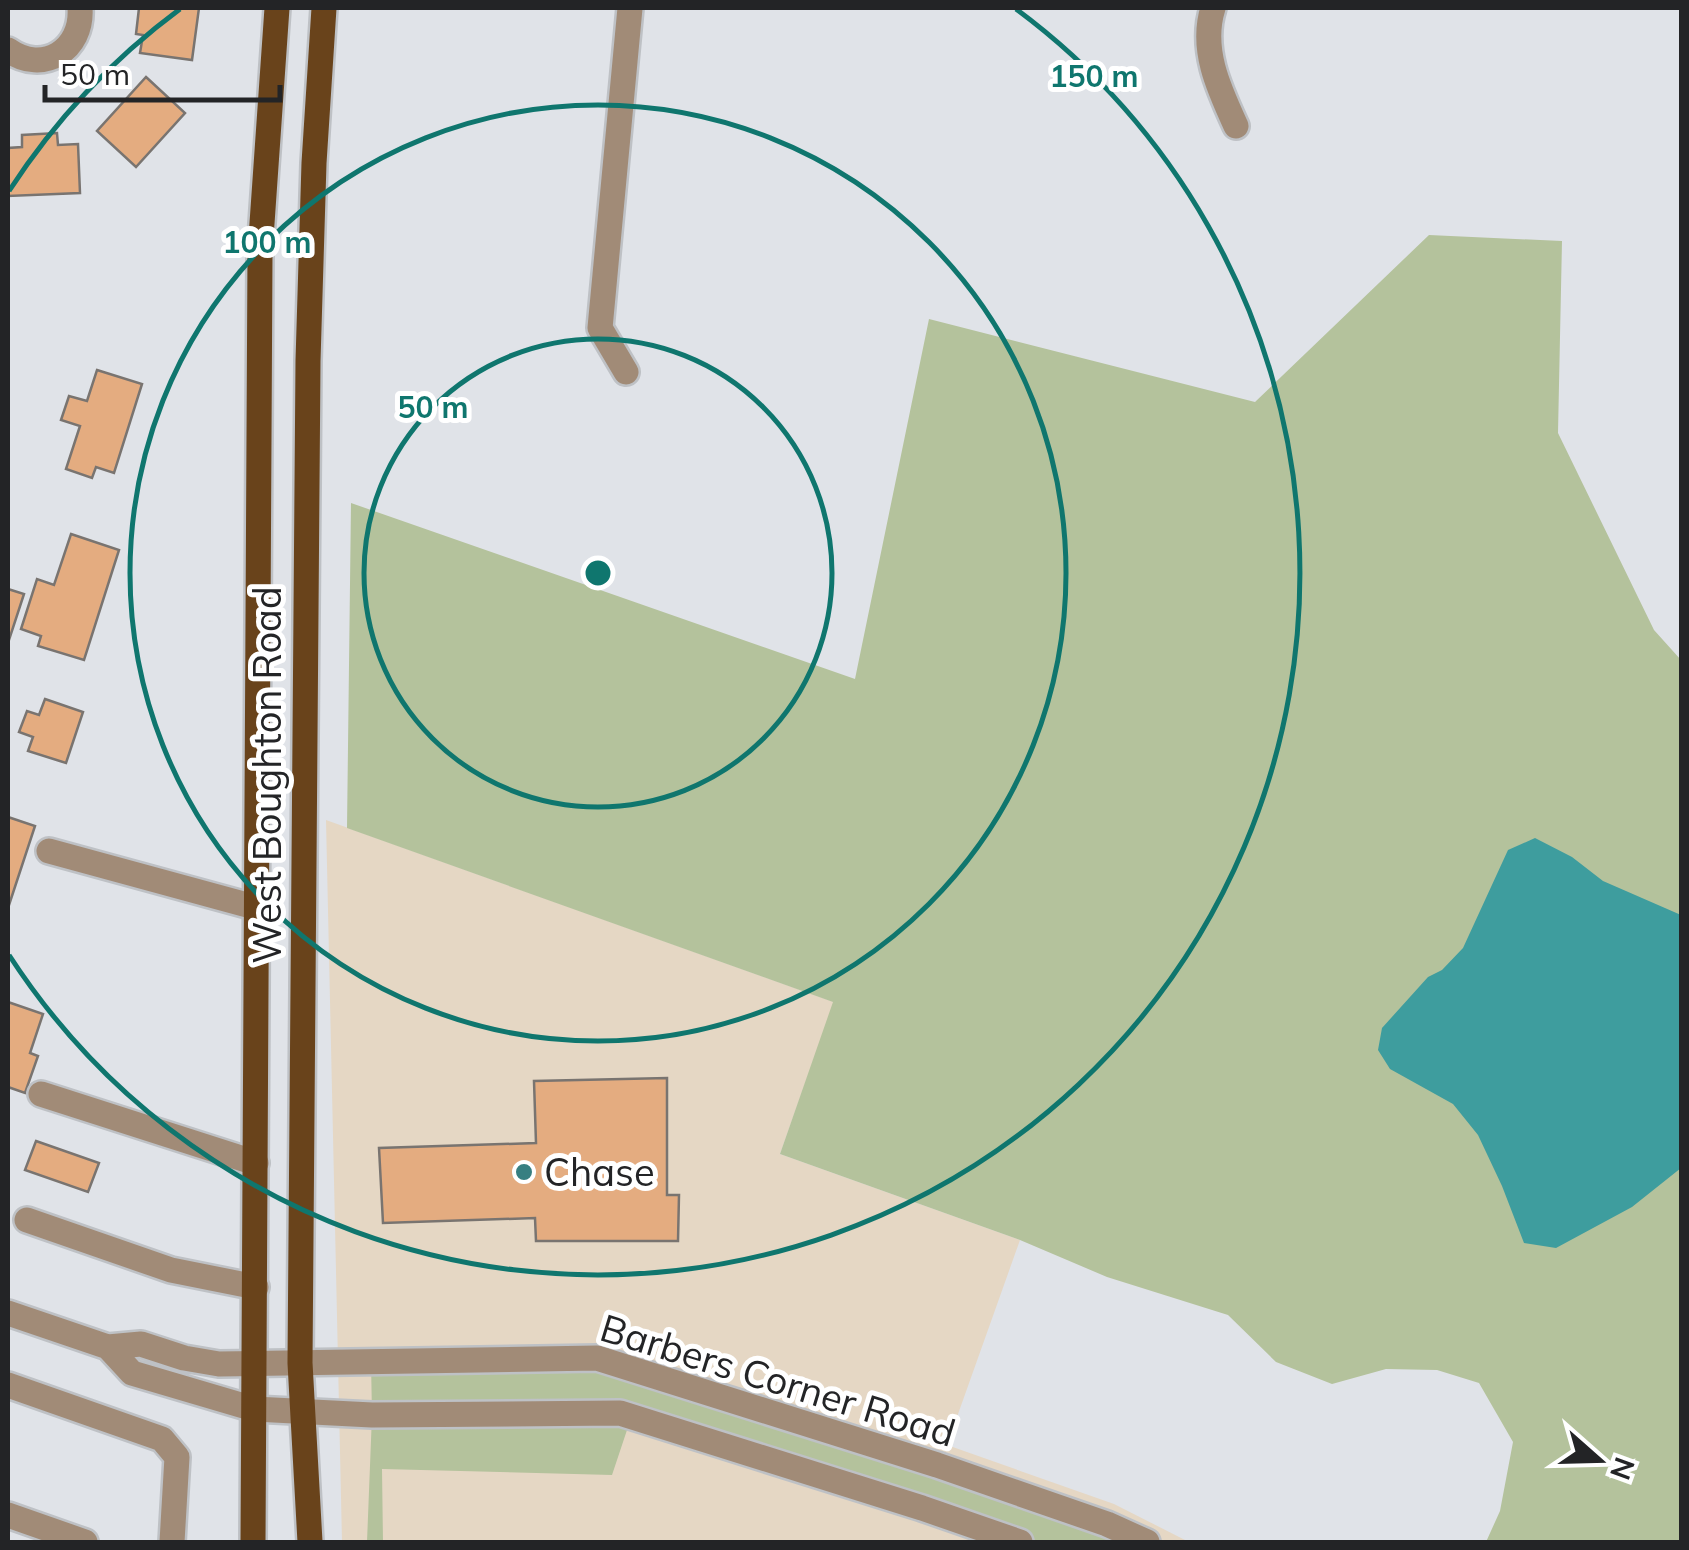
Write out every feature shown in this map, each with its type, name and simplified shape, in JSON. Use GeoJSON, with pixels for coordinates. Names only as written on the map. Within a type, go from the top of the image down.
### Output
{"type":"FeatureCollection","features":[{"type":"Feature","properties":{"kind":"main road","name":"West Boughton Road"},"geometry":{"type":"LineString","coordinates":[[254,1542],[260,252],[277,8]]}},
{"type":"Feature","properties":{"kind":"main road","name":"West Boughton Road"},"geometry":{"type":"LineString","coordinates":[[310,1542],[300,1363],[308,361],[324,8]]}},
{"type":"Feature","properties":{"kind":"street"},"geometry":{"type":"LineString","coordinates":[[8,50],[19,59],[40,61],[61,55],[74,40],[81,20],[80,8]]}},
{"type":"Feature","properties":{"kind":"street"},"geometry":{"type":"LineString","coordinates":[[626,372],[600,328],[630,8]]}},
{"type":"Feature","properties":{"kind":"street"},"geometry":{"type":"LineString","coordinates":[[1213,8],[1208,22],[1214,76],[1236,126]]}},
{"type":"Feature","properties":{"kind":"street"},"geometry":{"type":"LineString","coordinates":[[49,850],[258,908]]}},
{"type":"Feature","properties":{"kind":"street"},"geometry":{"type":"LineString","coordinates":[[41,1094],[256,1162]]}},
{"type":"Feature","properties":{"kind":"street"},"geometry":{"type":"LineString","coordinates":[[27,1220],[171,1270],[256,1287]]}},
{"type":"Feature","properties":{"kind":"street"},"geometry":{"type":"LineString","coordinates":[[8,1313],[108,1347]]}},
{"type":"Feature","properties":{"kind":"street","name":"Barbers Corner Road"},"geometry":{"type":"LineString","coordinates":[[108,1347],[140,1344],[218,1364],[597,1358],[938,1465],[1107,1524],[1147,1542]]}},
{"type":"Feature","properties":{"kind":"street","name":"Barbers Corner Road"},"geometry":{"type":"LineString","coordinates":[[108,1347],[132,1373],[254,1409],[301,1413],[620,1413],[1020,1542]]}},
{"type":"Feature","properties":{"kind":"street"},"geometry":{"type":"LineString","coordinates":[[8,1385],[162,1439],[177,1458],[172,1542]]}},
{"type":"Feature","properties":{"kind":"street"},"geometry":{"type":"LineString","coordinates":[[8,1515],[85,1542]]}},
{"type":"Feature","properties":{"kind":"shaded area"},"geometry":{"type":"Polygon","coordinates":[[[326,820],[834,1002],[780,1154],[1020,1240],[947,1445],[1114,1504],[1189,1542],[342,1542],[326,820]]]}},
{"type":"Feature","properties":{"kind":"green space"},"geometry":{"type":"Polygon","coordinates":[[[1429,235],[1562,241],[1558,433],[1654,630],[1681,660],[1681,1542],[1486,1542],[1500,1511],[1513,1442],[1479,1383],[1437,1370],[1386,1369],[1332,1384],[1276,1362],[1228,1315],[1107,1277],[1020,1240],[780,1154],[833,1002],[347,828],[351,503],[855,679],[929,319],[1255,402],[1429,235]]]}},
{"type":"Feature","properties":{"kind":"green space"},"geometry":{"type":"Polygon","coordinates":[[[597,1358],[1139,1542],[1020,1542],[631,1418],[612,1475],[382,1469],[383,1542],[367,1542],[371,1362],[597,1358]]]}},
{"type":"Feature","properties":{"kind":"water"},"geometry":{"type":"Polygon","coordinates":[[[1535,838],[1572,857],[1603,881],[1681,915],[1681,1168],[1632,1207],[1556,1248],[1524,1243],[1478,1135],[1453,1104],[1390,1069],[1378,1050],[1382,1028],[1428,977],[1442,970],[1463,948],[1508,850],[1535,838]]]}},
{"type":"Feature","properties":{"kind":"building"},"geometry":{"type":"Polygon","coordinates":[[[139,8],[199,8],[192,60],[140,53],[143,35],[136,34],[139,8]]]}},
{"type":"Feature","properties":{"kind":"building"},"geometry":{"type":"Polygon","coordinates":[[[146,77],[185,113],[136,167],[97,131],[146,77]]]}},
{"type":"Feature","properties":{"kind":"building"},"geometry":{"type":"Polygon","coordinates":[[[57,133],[58,145],[78,144],[80,193],[8,196],[8,148],[22,147],[22,135],[57,133]]]}},
{"type":"Feature","properties":{"kind":"building"},"geometry":{"type":"Polygon","coordinates":[[[97,370],[142,384],[114,473],[96,467],[92,478],[66,469],[80,426],[61,420],[69,396],[87,401],[97,370]]]}},
{"type":"Feature","properties":{"kind":"building"},"geometry":{"type":"Polygon","coordinates":[[[71,534],[119,550],[84,660],[38,646],[41,636],[21,629],[37,579],[54,585],[71,534]]]}},
{"type":"Feature","properties":{"kind":"building"},"geometry":{"type":"Polygon","coordinates":[[[8,589],[24,594],[9,640],[8,639],[8,589]]]}},
{"type":"Feature","properties":{"kind":"building"},"geometry":{"type":"Polygon","coordinates":[[[45,699],[83,712],[66,763],[28,751],[33,737],[19,732],[27,711],[39,715],[45,699]]]}},
{"type":"Feature","properties":{"kind":"building"},"geometry":{"type":"Polygon","coordinates":[[[8,817],[35,826],[8,908],[8,817]]]}},
{"type":"Feature","properties":{"kind":"building"},"geometry":{"type":"Polygon","coordinates":[[[8,1002],[43,1014],[30,1053],[38,1056],[25,1093],[8,1087],[8,1002]]]}},
{"type":"Feature","properties":{"kind":"building","name":"Chase"},"geometry":{"type":"Polygon","coordinates":[[[667,1078],[667,1195],[679,1195],[678,1241],[536,1241],[535,1218],[383,1223],[379,1148],[536,1143],[534,1081],[667,1078]]]}},
{"type":"Feature","properties":{"kind":"building"},"geometry":{"type":"Polygon","coordinates":[[[36,1141],[99,1163],[88,1192],[25,1170],[36,1141]]]}},
{"type":"Feature","properties":{"kind":"place","name":"Chase"},"geometry":{"type":"Point","coordinates":[524,1172]}}]}
